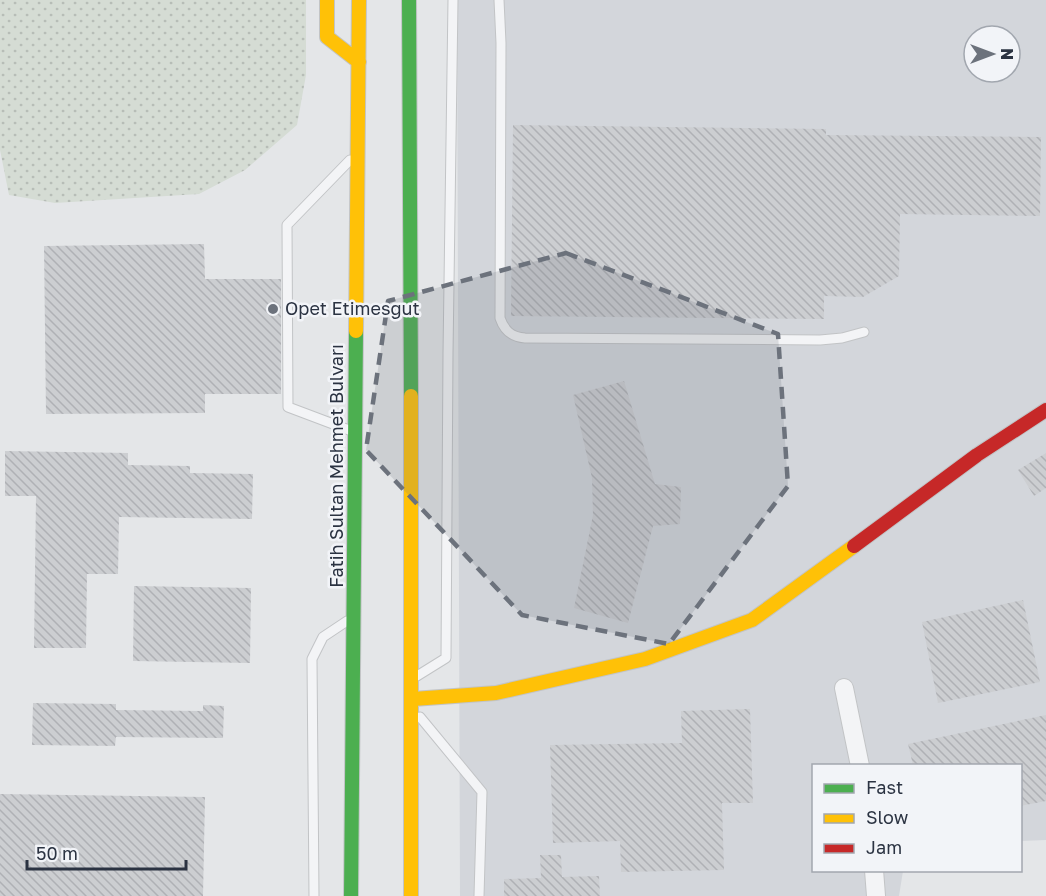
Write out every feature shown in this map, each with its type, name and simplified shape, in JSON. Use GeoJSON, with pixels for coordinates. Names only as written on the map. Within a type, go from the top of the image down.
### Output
{"type":"FeatureCollection","features":[{"type":"Feature","properties":{"kind":"main road"},"geometry":{"type":"LineString","coordinates":[[327,0],[327,37],[359,62]]}},
{"type":"Feature","properties":{"kind":"main road","name":"Fatih Sultan Mehmet Bulvarı"},"geometry":{"type":"LineString","coordinates":[[351,896],[359,0]]}},
{"type":"Feature","properties":{"kind":"main road"},"geometry":{"type":"LineString","coordinates":[[410,0],[409,290],[413,679],[411,896]]}},
{"type":"Feature","properties":{"kind":"main road"},"geometry":{"type":"LineString","coordinates":[[413,704],[496,693],[645,659],[752,620],[977,455],[1046,410]]}},
{"type":"Feature","properties":{"kind":"street"},"geometry":{"type":"LineString","coordinates":[[844,688],[860,764]]}},
{"type":"Feature","properties":{"kind":"street"},"geometry":{"type":"LineString","coordinates":[[874,872],[876,896]]}},
{"type":"Feature","properties":{"kind":"lane"},"geometry":{"type":"LineString","coordinates":[[413,679],[446,658],[453,0]]}},
{"type":"Feature","properties":{"kind":"lane"},"geometry":{"type":"LineString","coordinates":[[499,0],[501,43],[500,318],[507,331],[512,335],[525,338],[808,340],[842,338],[864,332]]}},
{"type":"Feature","properties":{"kind":"lane"},"geometry":{"type":"LineString","coordinates":[[355,432],[288,407],[287,225],[358,152]]}},
{"type":"Feature","properties":{"kind":"lane"},"geometry":{"type":"LineString","coordinates":[[314,896],[312,659],[323,637],[354,616]]}},
{"type":"Feature","properties":{"kind":"lane"},"geometry":{"type":"LineString","coordinates":[[413,704],[482,792],[479,896]]}},
{"type":"Feature","properties":{"kind":"highlighted area"},"geometry":{"type":"Polygon","coordinates":[[[566,253],[778,334],[788,486],[669,644],[522,615],[366,450],[388,301],[566,253]]]}},
{"type":"Feature","properties":{"kind":"shaded area"},"geometry":{"type":"Polygon","coordinates":[[[0,0],[306,0],[306,75],[297,125],[245,170],[199,194],[55,203],[9,195],[0,150],[0,0]]]}},
{"type":"Feature","properties":{"kind":"shaded area"},"geometry":{"type":"Polygon","coordinates":[[[457,0],[1046,0],[1046,840],[1022,841],[1022,764],[812,764],[812,872],[903,872],[899,896],[460,896],[457,0]]]}},
{"type":"Feature","properties":{"kind":"building"},"geometry":{"type":"Polygon","coordinates":[[[513,125],[826,129],[826,135],[1041,137],[1040,216],[900,214],[899,276],[863,297],[824,296],[824,319],[511,316],[513,125]]]}},
{"type":"Feature","properties":{"kind":"building"},"geometry":{"type":"Polygon","coordinates":[[[204,244],[205,279],[281,279],[281,394],[205,394],[205,413],[46,414],[44,246],[204,244]]]}},
{"type":"Feature","properties":{"kind":"building"},"geometry":{"type":"Polygon","coordinates":[[[624,381],[655,484],[681,487],[680,524],[653,526],[628,623],[574,608],[593,515],[592,478],[573,395],[624,381]]]}},
{"type":"Feature","properties":{"kind":"building"},"geometry":{"type":"Polygon","coordinates":[[[5,451],[128,453],[128,465],[190,466],[190,473],[253,474],[252,519],[119,517],[118,574],[87,574],[86,648],[34,648],[36,496],[5,496],[5,451]]]}},
{"type":"Feature","properties":{"kind":"building"},"geometry":{"type":"Polygon","coordinates":[[[1046,453],[1046,488],[1034,496],[1018,470],[1046,453]]]}},
{"type":"Feature","properties":{"kind":"building"},"geometry":{"type":"Polygon","coordinates":[[[134,586],[251,588],[250,663],[133,661],[134,586]]]}},
{"type":"Feature","properties":{"kind":"building"},"geometry":{"type":"Polygon","coordinates":[[[1023,600],[1040,682],[938,703],[922,622],[1023,600]]]}},
{"type":"Feature","properties":{"kind":"building"},"geometry":{"type":"Polygon","coordinates":[[[33,703],[116,704],[116,710],[203,711],[203,705],[224,706],[223,738],[116,737],[115,746],[32,745],[33,703]]]}},
{"type":"Feature","properties":{"kind":"building"},"geometry":{"type":"Polygon","coordinates":[[[750,709],[753,803],[722,803],[724,870],[621,872],[620,841],[553,843],[550,745],[682,743],[681,711],[750,709]]]}},
{"type":"Feature","properties":{"kind":"building"},"geometry":{"type":"Polygon","coordinates":[[[1046,715],[1046,801],[1022,806],[1022,764],[913,764],[908,744],[1046,715]]]}},
{"type":"Feature","properties":{"kind":"building"},"geometry":{"type":"Polygon","coordinates":[[[0,794],[205,797],[203,896],[0,896],[0,794]]]}},
{"type":"Feature","properties":{"kind":"building"},"geometry":{"type":"Polygon","coordinates":[[[540,855],[561,855],[562,877],[599,876],[600,896],[504,896],[504,879],[541,878],[540,855]]]}},
{"type":"Feature","properties":{"kind":"traffic: fast"},"geometry":{"type":"LineString","coordinates":[[409,0],[411,396]]}},
{"type":"Feature","properties":{"kind":"traffic: fast"},"geometry":{"type":"LineString","coordinates":[[351,896],[356,331]]}},
{"type":"Feature","properties":{"kind":"traffic: slow"},"geometry":{"type":"LineString","coordinates":[[327,0],[327,37],[359,62]]}},
{"type":"Feature","properties":{"kind":"traffic: slow"},"geometry":{"type":"LineString","coordinates":[[356,331],[359,0]]}},
{"type":"Feature","properties":{"kind":"traffic: slow"},"geometry":{"type":"LineString","coordinates":[[411,396],[411,896]]}},
{"type":"Feature","properties":{"kind":"traffic: slow"},"geometry":{"type":"LineString","coordinates":[[413,699],[496,693],[645,659],[752,620],[854,546]]}},
{"type":"Feature","properties":{"kind":"traffic: jam"},"geometry":{"type":"LineString","coordinates":[[854,546],[977,455],[1046,410]]}},
{"type":"Feature","properties":{"kind":"place","name":"Opet Etimesgut"},"geometry":{"type":"Point","coordinates":[273,309]}}]}
